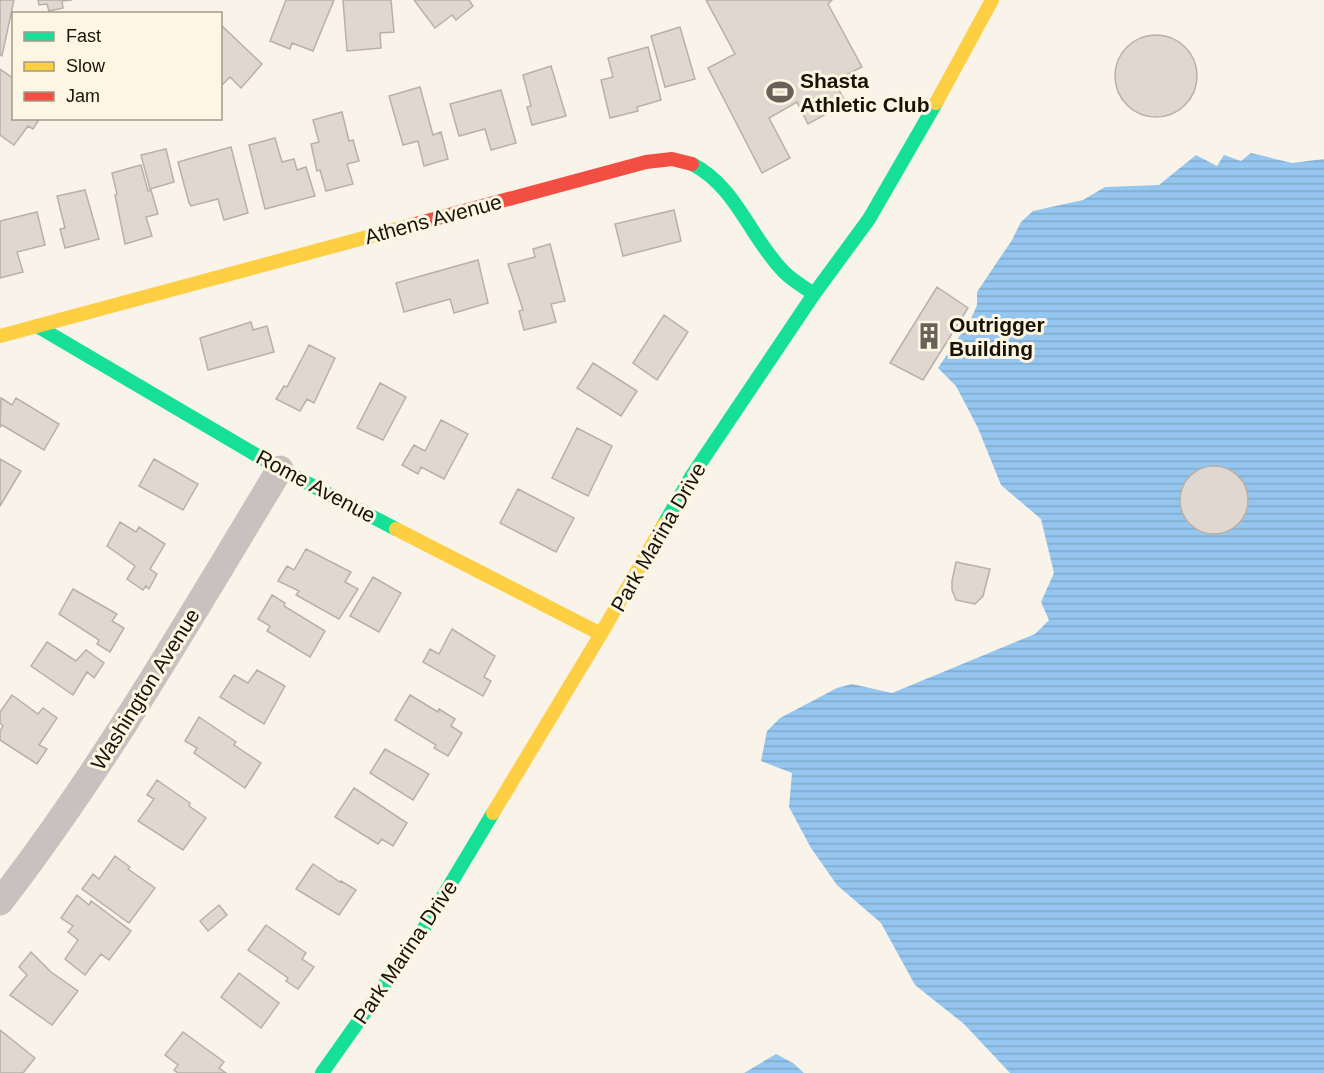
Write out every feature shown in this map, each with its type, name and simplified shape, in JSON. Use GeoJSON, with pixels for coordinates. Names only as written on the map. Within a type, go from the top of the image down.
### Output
{"type":"FeatureCollection","features":[{"type":"Feature","properties":{"kind":"street","name":"Park Marina Drive"},"geometry":{"type":"LineString","coordinates":[[322,1073],[421,933],[601,634],[691,477],[814,294],[869,219],[933,109],[992,0]]}},
{"type":"Feature","properties":{"kind":"street","name":"Athens Avenue"},"geometry":{"type":"LineString","coordinates":[[0,336],[616,170],[669,159],[687,162],[704,170],[724,191],[782,271],[814,294]]}},
{"type":"Feature","properties":{"kind":"street","name":"Rome Avenue"},"geometry":{"type":"LineString","coordinates":[[37,326],[280,469],[601,634]]}},
{"type":"Feature","properties":{"kind":"street","name":"Washington Avenue"},"geometry":{"type":"LineString","coordinates":[[0,903],[60,822],[170,652],[280,469]]}},
{"type":"Feature","properties":{"kind":"water"},"geometry":{"type":"Polygon","coordinates":[[[1251,153],[1292,163],[1324,159],[1324,1073],[1010,1073],[964,1024],[915,985],[881,923],[837,885],[811,848],[789,807],[792,773],[761,761],[767,731],[780,718],[837,688],[852,684],[892,693],[1035,634],[1049,620],[1041,602],[1054,573],[1041,519],[1001,485],[978,428],[956,386],[938,368],[971,319],[977,305],[977,292],[1012,240],[1021,222],[1033,211],[1083,200],[1105,187],[1159,185],[1196,155],[1217,166],[1224,155],[1241,161],[1251,153]]]}},
{"type":"Feature","properties":{"kind":"water"},"geometry":{"type":"Polygon","coordinates":[[[776,1054],[793,1063],[804,1073],[744,1073],[776,1054]]]}},
{"type":"Feature","properties":{"kind":"building"},"geometry":{"type":"Polygon","coordinates":[[[0,0],[14,0],[2,56],[0,55],[0,0]]]}},
{"type":"Feature","properties":{"kind":"building"},"geometry":{"type":"Polygon","coordinates":[[[38,0],[72,0],[62,1],[63,8],[49,11],[47,4],[39,5],[38,0]]]}},
{"type":"Feature","properties":{"kind":"building"},"geometry":{"type":"Polygon","coordinates":[[[286,0],[334,0],[313,51],[292,43],[290,49],[270,41],[286,0]]]}},
{"type":"Feature","properties":{"kind":"building"},"geometry":{"type":"Polygon","coordinates":[[[343,0],[391,0],[394,32],[380,33],[381,48],[347,51],[343,0]]]}},
{"type":"Feature","properties":{"kind":"building"},"geometry":{"type":"Polygon","coordinates":[[[414,0],[469,0],[473,6],[456,20],[452,15],[435,28],[414,0]]]}},
{"type":"Feature","properties":{"kind":"building","name":"Shasta Athletic Club"},"geometry":{"type":"Polygon","coordinates":[[[706,0],[832,0],[828,4],[862,67],[834,81],[846,103],[808,124],[797,102],[769,118],[790,158],[762,173],[708,68],[735,54],[706,0]]]}},
{"type":"Feature","properties":{"kind":"building"},"geometry":{"type":"Polygon","coordinates":[[[222,26],[262,64],[241,88],[230,77],[222,85],[222,26]]]}},
{"type":"Feature","properties":{"kind":"building"},"geometry":{"type":"Polygon","coordinates":[[[680,27],[695,79],[665,87],[651,36],[680,27]]]}},
{"type":"Feature","properties":{"kind":"building"},"geometry":{"type":"Polygon","coordinates":[[[1156,35],[1172,38],[1185,47],[1194,60],[1197,76],[1194,92],[1185,105],[1172,114],[1156,117],[1140,114],[1127,105],[1118,92],[1115,76],[1118,60],[1127,47],[1140,38],[1156,35]]]}},
{"type":"Feature","properties":{"kind":"building"},"geometry":{"type":"Polygon","coordinates":[[[648,47],[661,100],[637,107],[638,111],[610,118],[601,80],[613,77],[608,58],[648,47]]]}},
{"type":"Feature","properties":{"kind":"building"},"geometry":{"type":"Polygon","coordinates":[[[551,66],[566,116],[532,125],[527,107],[531,106],[523,75],[551,66]]]}},
{"type":"Feature","properties":{"kind":"building"},"geometry":{"type":"Polygon","coordinates":[[[0,69],[12,78],[12,120],[39,120],[33,129],[28,126],[14,145],[0,135],[0,69]]]}},
{"type":"Feature","properties":{"kind":"building"},"geometry":{"type":"Polygon","coordinates":[[[420,87],[433,135],[441,132],[448,159],[424,166],[418,141],[403,145],[389,96],[420,87]]]}},
{"type":"Feature","properties":{"kind":"building"},"geometry":{"type":"Polygon","coordinates":[[[501,90],[516,143],[491,150],[485,129],[459,136],[450,104],[501,90]]]}},
{"type":"Feature","properties":{"kind":"building"},"geometry":{"type":"Polygon","coordinates":[[[342,112],[349,141],[353,140],[359,161],[347,164],[353,184],[326,191],[320,170],[317,171],[311,144],[319,142],[313,120],[342,112]]]}},
{"type":"Feature","properties":{"kind":"building"},"geometry":{"type":"Polygon","coordinates":[[[275,138],[282,162],[294,159],[297,170],[306,167],[315,196],[265,209],[249,145],[275,138]]]}},
{"type":"Feature","properties":{"kind":"building"},"geometry":{"type":"Polygon","coordinates":[[[231,147],[248,213],[224,220],[218,199],[191,206],[178,162],[231,147]]]}},
{"type":"Feature","properties":{"kind":"building"},"geometry":{"type":"Polygon","coordinates":[[[166,149],[174,182],[150,189],[141,155],[166,149]]]}},
{"type":"Feature","properties":{"kind":"building"},"geometry":{"type":"Polygon","coordinates":[[[141,165],[148,191],[151,190],[158,214],[146,217],[152,236],[125,244],[112,173],[141,165]]]}},
{"type":"Feature","properties":{"kind":"building"},"geometry":{"type":"Polygon","coordinates":[[[85,190],[99,239],[65,248],[60,229],[65,228],[57,196],[85,190]]]}},
{"type":"Feature","properties":{"kind":"building"},"geometry":{"type":"Polygon","coordinates":[[[674,210],[681,241],[623,256],[615,224],[674,210]]]}},
{"type":"Feature","properties":{"kind":"building"},"geometry":{"type":"Polygon","coordinates":[[[37,212],[45,245],[17,252],[23,272],[0,278],[0,221],[37,212]]]}},
{"type":"Feature","properties":{"kind":"building"},"geometry":{"type":"Polygon","coordinates":[[[550,244],[565,301],[551,304],[556,322],[524,330],[519,311],[523,310],[508,264],[535,257],[533,249],[550,244]]]}},
{"type":"Feature","properties":{"kind":"building"},"geometry":{"type":"Polygon","coordinates":[[[478,260],[488,303],[454,313],[450,299],[404,312],[396,283],[478,260]]]}},
{"type":"Feature","properties":{"kind":"building","name":"Outrigger Building"},"geometry":{"type":"Polygon","coordinates":[[[937,287],[968,308],[923,380],[890,363],[937,287]]]}},
{"type":"Feature","properties":{"kind":"building"},"geometry":{"type":"Polygon","coordinates":[[[664,315],[688,332],[657,380],[633,363],[664,315]]]}},
{"type":"Feature","properties":{"kind":"building"},"geometry":{"type":"Polygon","coordinates":[[[251,322],[253,330],[267,326],[274,352],[208,370],[200,338],[251,322]]]}},
{"type":"Feature","properties":{"kind":"building"},"geometry":{"type":"Polygon","coordinates":[[[309,345],[335,358],[314,403],[307,399],[300,411],[276,399],[284,386],[287,387],[309,345]]]}},
{"type":"Feature","properties":{"kind":"building"},"geometry":{"type":"Polygon","coordinates":[[[593,363],[637,391],[621,416],[577,388],[593,363]]]}},
{"type":"Feature","properties":{"kind":"building"},"geometry":{"type":"Polygon","coordinates":[[[380,383],[406,397],[383,440],[357,428],[380,383]]]}},
{"type":"Feature","properties":{"kind":"building"},"geometry":{"type":"Polygon","coordinates":[[[1,398],[12,405],[16,398],[59,424],[44,450],[2,425],[0,427],[1,398]]]}},
{"type":"Feature","properties":{"kind":"building"},"geometry":{"type":"Polygon","coordinates":[[[441,420],[468,434],[444,479],[421,467],[418,474],[402,465],[414,445],[425,451],[441,420]]]}},
{"type":"Feature","properties":{"kind":"building"},"geometry":{"type":"Polygon","coordinates":[[[577,428],[612,446],[588,496],[552,478],[577,428]]]}},
{"type":"Feature","properties":{"kind":"building"},"geometry":{"type":"Polygon","coordinates":[[[0,459],[21,471],[0,506],[0,459]]]}},
{"type":"Feature","properties":{"kind":"building"},"geometry":{"type":"Polygon","coordinates":[[[154,459],[198,484],[183,510],[139,486],[154,459]]]}},
{"type":"Feature","properties":{"kind":"building"},"geometry":{"type":"Polygon","coordinates":[[[1214,466],[1227,469],[1238,476],[1245,487],[1248,500],[1245,513],[1238,524],[1227,531],[1214,534],[1201,531],[1190,524],[1183,513],[1180,500],[1183,487],[1190,476],[1201,469],[1214,466]]]}},
{"type":"Feature","properties":{"kind":"building"},"geometry":{"type":"Polygon","coordinates":[[[518,489],[574,518],[556,552],[500,523],[518,489]]]}},
{"type":"Feature","properties":{"kind":"building"},"geometry":{"type":"Polygon","coordinates":[[[120,522],[136,532],[139,527],[165,544],[150,569],[157,574],[149,589],[146,586],[143,590],[127,579],[135,566],[107,546],[120,522]]]}},
{"type":"Feature","properties":{"kind":"building"},"geometry":{"type":"Polygon","coordinates":[[[306,549],[351,572],[345,582],[358,589],[339,619],[296,595],[299,591],[278,581],[287,566],[294,570],[306,549]]]}},
{"type":"Feature","properties":{"kind":"building"},"geometry":{"type":"Polygon","coordinates":[[[956,562],[990,569],[983,596],[975,604],[956,600],[952,590],[952,581],[956,562]]]}},
{"type":"Feature","properties":{"kind":"building"},"geometry":{"type":"Polygon","coordinates":[[[373,577],[401,593],[379,632],[350,616],[373,577]]]}},
{"type":"Feature","properties":{"kind":"building"},"geometry":{"type":"Polygon","coordinates":[[[73,589],[117,614],[112,621],[124,628],[110,652],[97,644],[99,640],[59,614],[73,589]]]}},
{"type":"Feature","properties":{"kind":"building"},"geometry":{"type":"Polygon","coordinates":[[[272,595],[285,603],[284,606],[325,631],[310,657],[267,631],[270,626],[258,619],[272,595]]]}},
{"type":"Feature","properties":{"kind":"building"},"geometry":{"type":"Polygon","coordinates":[[[452,629],[495,656],[484,677],[491,681],[483,696],[423,662],[430,649],[439,654],[452,629]]]}},
{"type":"Feature","properties":{"kind":"building"},"geometry":{"type":"Polygon","coordinates":[[[47,642],[76,661],[86,650],[104,663],[94,678],[87,672],[73,695],[31,666],[47,642]]]}},
{"type":"Feature","properties":{"kind":"building"},"geometry":{"type":"Polygon","coordinates":[[[257,670],[285,686],[264,724],[220,697],[234,675],[248,683],[257,670]]]}},
{"type":"Feature","properties":{"kind":"building"},"geometry":{"type":"Polygon","coordinates":[[[12,695],[38,714],[43,708],[57,718],[39,745],[47,749],[37,764],[0,740],[0,731],[3,726],[0,723],[0,712],[12,695]]]}},
{"type":"Feature","properties":{"kind":"building"},"geometry":{"type":"Polygon","coordinates":[[[410,695],[438,712],[439,709],[455,719],[451,726],[462,733],[448,756],[434,748],[436,745],[395,720],[410,695]]]}},
{"type":"Feature","properties":{"kind":"building"},"geometry":{"type":"Polygon","coordinates":[[[199,717],[236,742],[234,745],[261,763],[245,788],[194,753],[197,748],[185,741],[199,717]]]}},
{"type":"Feature","properties":{"kind":"building"},"geometry":{"type":"Polygon","coordinates":[[[385,749],[429,774],[413,800],[370,773],[385,749]]]}},
{"type":"Feature","properties":{"kind":"building"},"geometry":{"type":"Polygon","coordinates":[[[157,780],[190,803],[189,806],[206,818],[183,850],[138,821],[154,799],[147,795],[157,780]]]}},
{"type":"Feature","properties":{"kind":"building"},"geometry":{"type":"Polygon","coordinates":[[[354,788],[407,823],[393,846],[382,839],[378,844],[335,817],[354,788]]]}},
{"type":"Feature","properties":{"kind":"building"},"geometry":{"type":"Polygon","coordinates":[[[115,856],[130,867],[128,869],[155,888],[129,923],[82,889],[93,874],[99,879],[115,856]]]}},
{"type":"Feature","properties":{"kind":"building"},"geometry":{"type":"Polygon","coordinates":[[[313,864],[356,890],[339,915],[296,889],[313,864]]]}},
{"type":"Feature","properties":{"kind":"building"},"geometry":{"type":"Polygon","coordinates":[[[77,895],[89,905],[91,901],[131,931],[109,960],[101,954],[85,975],[65,959],[78,940],[68,932],[73,926],[61,918],[77,895]]]}},
{"type":"Feature","properties":{"kind":"building"},"geometry":{"type":"Polygon","coordinates":[[[219,905],[227,915],[208,931],[200,921],[219,905]]]}},
{"type":"Feature","properties":{"kind":"building"},"geometry":{"type":"Polygon","coordinates":[[[266,925],[306,953],[302,959],[314,967],[298,989],[286,981],[288,978],[248,950],[266,925]]]}},
{"type":"Feature","properties":{"kind":"building"},"geometry":{"type":"Polygon","coordinates":[[[31,952],[51,972],[78,991],[52,1025],[10,995],[27,975],[19,967],[31,952]]]}},
{"type":"Feature","properties":{"kind":"building"},"geometry":{"type":"Polygon","coordinates":[[[239,973],[279,1003],[261,1028],[221,997],[239,973]]]}},
{"type":"Feature","properties":{"kind":"building"},"geometry":{"type":"Polygon","coordinates":[[[0,1030],[35,1058],[23,1073],[0,1073],[0,1030]]]}},
{"type":"Feature","properties":{"kind":"building"},"geometry":{"type":"Polygon","coordinates":[[[183,1032],[224,1062],[219,1068],[226,1073],[178,1073],[174,1070],[178,1065],[165,1055],[183,1032]]]}},
{"type":"Feature","properties":{"kind":"traffic: fast"},"geometry":{"type":"LineString","coordinates":[[664,524],[691,477],[814,294],[869,219],[936,103]]}},
{"type":"Feature","properties":{"kind":"traffic: fast"},"geometry":{"type":"LineString","coordinates":[[692,164],[707,174],[732,199],[772,259],[784,272],[814,294]]}},
{"type":"Feature","properties":{"kind":"traffic: fast"},"geometry":{"type":"LineString","coordinates":[[37,326],[280,469],[396,529]]}},
{"type":"Feature","properties":{"kind":"traffic: fast"},"geometry":{"type":"LineString","coordinates":[[322,1073],[421,933],[493,813]]}},
{"type":"Feature","properties":{"kind":"traffic: slow"},"geometry":{"type":"LineString","coordinates":[[936,103],[992,0]]}},
{"type":"Feature","properties":{"kind":"traffic: slow"},"geometry":{"type":"LineString","coordinates":[[0,336],[412,225]]}},
{"type":"Feature","properties":{"kind":"traffic: slow"},"geometry":{"type":"LineString","coordinates":[[493,813],[664,524]]}},
{"type":"Feature","properties":{"kind":"traffic: slow"},"geometry":{"type":"LineString","coordinates":[[396,529],[601,634]]}},
{"type":"Feature","properties":{"kind":"traffic: jam"},"geometry":{"type":"LineString","coordinates":[[412,225],[646,162],[672,159],[692,164]]}},
{"type":"Feature","properties":{"kind":"place","name":"Shasta Athletic Club"},"geometry":{"type":"Point","coordinates":[780,92]}},
{"type":"Feature","properties":{"kind":"place","name":"Outrigger Building"},"geometry":{"type":"Point","coordinates":[929,336]}}]}
